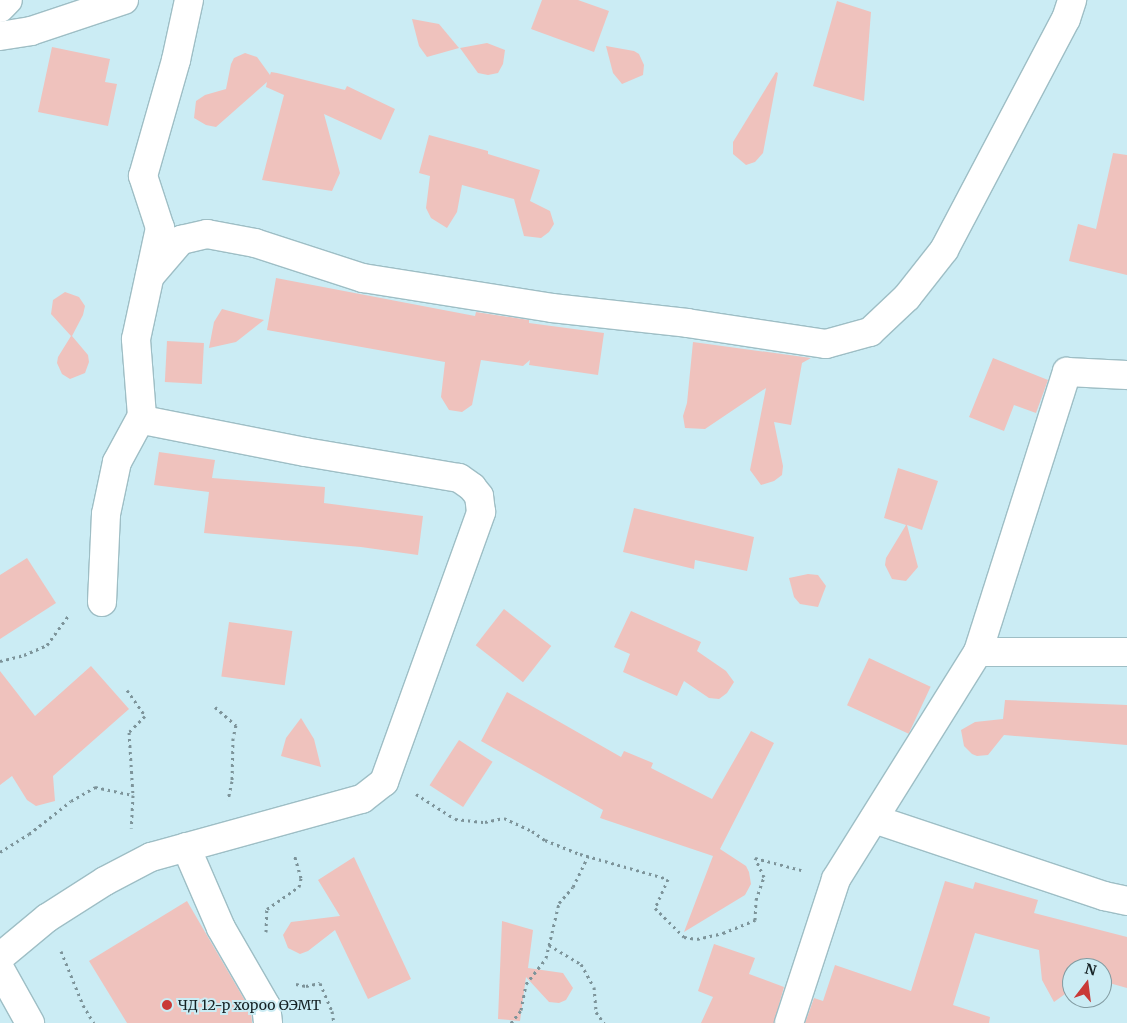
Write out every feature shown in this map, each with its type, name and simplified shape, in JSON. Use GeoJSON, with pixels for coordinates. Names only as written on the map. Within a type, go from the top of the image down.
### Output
{"type":"FeatureCollection","features":[{"type":"Feature","properties":{"kind":"street"},"geometry":{"type":"LineString","coordinates":[[0,8],[8,0]]}},
{"type":"Feature","properties":{"kind":"street"},"geometry":{"type":"LineString","coordinates":[[0,36],[31,31],[124,0]]}},
{"type":"Feature","properties":{"kind":"street"},"geometry":{"type":"LineString","coordinates":[[103,589],[106,514],[117,462],[142,416],[136,338],[160,228],[143,176],[176,60],[189,0]]}},
{"type":"Feature","properties":{"kind":"street"},"geometry":{"type":"LineString","coordinates":[[149,277],[181,240],[207,234],[255,243],[363,278],[552,308],[687,323],[826,344],[870,332],[907,297],[944,250],[1066,19],[1072,0]]}},
{"type":"Feature","properties":{"kind":"street"},"geometry":{"type":"LineString","coordinates":[[789,1023],[836,879],[978,652],[1067,372],[1127,375]]}},
{"type":"Feature","properties":{"kind":"street"},"geometry":{"type":"LineString","coordinates":[[0,957],[47,918],[151,857],[362,798],[384,782],[481,512],[479,496],[472,487],[459,478],[296,450],[148,421],[142,416]]}},
{"type":"Feature","properties":{"kind":"street"},"geometry":{"type":"LineString","coordinates":[[978,652],[1127,652]]}},
{"type":"Feature","properties":{"kind":"street"},"geometry":{"type":"LineString","coordinates":[[874,819],[1104,896],[1127,901]]}},
{"type":"Feature","properties":{"kind":"street"},"geometry":{"type":"LineString","coordinates":[[186,846],[222,928],[266,1006],[268,1023]]}},
{"type":"Feature","properties":{"kind":"street"},"geometry":{"type":"LineString","coordinates":[[0,969],[30,1023]]}},
{"type":"Feature","properties":{"kind":"path"},"geometry":{"type":"LineString","coordinates":[[0,661],[24,655],[47,645],[89,586],[103,589]]}},
{"type":"Feature","properties":{"kind":"path"},"geometry":{"type":"LineString","coordinates":[[122,873],[130,842],[133,795],[129,732],[145,716],[127,690]]}},
{"type":"Feature","properties":{"kind":"path"},"geometry":{"type":"LineString","coordinates":[[215,707],[236,725],[233,738],[232,781],[221,837]]}},
{"type":"Feature","properties":{"kind":"path"},"geometry":{"type":"LineString","coordinates":[[386,776],[455,819],[485,822],[504,818],[532,831],[545,840],[588,856],[668,879],[655,908],[684,937],[697,940],[722,933],[755,920],[756,900],[764,878],[755,858],[836,879]]}},
{"type":"Feature","properties":{"kind":"path"},"geometry":{"type":"LineString","coordinates":[[0,852],[29,834],[71,801],[95,786],[133,795]]}},
{"type":"Feature","properties":{"kind":"path"},"geometry":{"type":"LineString","coordinates":[[266,932],[267,910],[299,886],[301,878],[292,848],[288,819]]}},
{"type":"Feature","properties":{"kind":"path"},"geometry":{"type":"LineString","coordinates":[[511,1023],[522,1010],[526,984],[546,958],[560,903],[573,887],[588,856]]}},
{"type":"Feature","properties":{"kind":"path"},"geometry":{"type":"LineString","coordinates":[[47,918],[83,1005],[94,1023]]}},
{"type":"Feature","properties":{"kind":"path"},"geometry":{"type":"LineString","coordinates":[[549,945],[581,964],[594,987],[596,1012],[604,1023]]}},
{"type":"Feature","properties":{"kind":"path"},"geometry":{"type":"LineString","coordinates":[[291,984],[306,986],[320,983],[332,1011],[334,1023]]}},
{"type":"Feature","properties":{"kind":"building"},"geometry":{"type":"Polygon","coordinates":[[[542,0],[578,0],[609,11],[594,52],[531,29],[542,0]]]}},
{"type":"Feature","properties":{"kind":"building"},"geometry":{"type":"Polygon","coordinates":[[[837,1],[871,12],[864,101],[813,86],[837,1]]]}},
{"type":"Feature","properties":{"kind":"building"},"geometry":{"type":"Polygon","coordinates":[[[412,19],[439,24],[459,48],[427,57],[419,46],[412,19]]]}},
{"type":"Feature","properties":{"kind":"building"},"geometry":{"type":"Polygon","coordinates":[[[487,43],[505,50],[503,64],[498,73],[488,75],[478,73],[460,48],[487,43]]]}},
{"type":"Feature","properties":{"kind":"building"},"geometry":{"type":"Polygon","coordinates":[[[606,46],[634,51],[639,54],[644,65],[643,75],[622,84],[613,73],[606,46]]]}},
{"type":"Feature","properties":{"kind":"building"},"geometry":{"type":"Polygon","coordinates":[[[52,47],[110,59],[105,82],[117,84],[108,126],[38,112],[52,47]]]}},
{"type":"Feature","properties":{"kind":"building"},"geometry":{"type":"Polygon","coordinates":[[[245,53],[257,57],[270,75],[271,72],[277,73],[345,90],[347,86],[395,109],[381,140],[324,114],[340,173],[332,191],[262,180],[284,95],[266,87],[267,82],[216,127],[206,125],[194,118],[196,101],[205,95],[226,89],[234,58],[245,53]]]}},
{"type":"Feature","properties":{"kind":"building"},"geometry":{"type":"Polygon","coordinates":[[[776,72],[778,73],[763,153],[755,162],[746,165],[733,154],[733,142],[776,72]]]}},
{"type":"Feature","properties":{"kind":"building"},"geometry":{"type":"Polygon","coordinates":[[[429,135],[488,151],[488,154],[540,170],[530,201],[550,211],[554,224],[549,232],[541,238],[524,236],[514,199],[462,185],[457,212],[447,228],[431,218],[426,208],[430,176],[419,173],[429,135]]]}},
{"type":"Feature","properties":{"kind":"building"},"geometry":{"type":"Polygon","coordinates":[[[1113,153],[1127,155],[1127,275],[1069,261],[1078,224],[1096,229],[1113,153]]]}},
{"type":"Feature","properties":{"kind":"building"},"geometry":{"type":"Polygon","coordinates":[[[276,278],[475,316],[476,312],[529,320],[529,323],[604,333],[598,375],[529,365],[530,360],[523,366],[481,360],[472,405],[462,412],[449,410],[441,397],[445,362],[267,330],[276,278]]]}},
{"type":"Feature","properties":{"kind":"building"},"geometry":{"type":"Polygon","coordinates":[[[65,292],[79,297],[85,306],[83,315],[72,336],[88,355],[89,362],[85,373],[70,379],[62,374],[57,363],[58,357],[71,336],[51,314],[53,300],[65,292]]]}},
{"type":"Feature","properties":{"kind":"building"},"geometry":{"type":"Polygon","coordinates":[[[222,309],[264,320],[236,342],[209,348],[214,322],[222,309]]]}},
{"type":"Feature","properties":{"kind":"building"},"geometry":{"type":"Polygon","coordinates":[[[167,341],[204,343],[202,384],[165,382],[167,341]]]}},
{"type":"Feature","properties":{"kind":"building"},"geometry":{"type":"Polygon","coordinates":[[[693,342],[811,358],[802,363],[791,425],[774,422],[783,466],[782,475],[774,481],[761,485],[750,470],[766,388],[705,429],[685,428],[683,416],[687,403],[693,342]]]}},
{"type":"Feature","properties":{"kind":"building"},"geometry":{"type":"Polygon","coordinates":[[[993,358],[1048,380],[1036,413],[1014,405],[1004,431],[969,417],[993,358]]]}},
{"type":"Feature","properties":{"kind":"building"},"geometry":{"type":"Polygon","coordinates":[[[159,452],[215,460],[212,478],[325,487],[324,503],[423,516],[418,555],[361,547],[204,533],[209,492],[154,485],[159,452]]]}},
{"type":"Feature","properties":{"kind":"building"},"geometry":{"type":"Polygon","coordinates":[[[898,468],[938,481],[922,530],[907,525],[918,567],[906,581],[892,579],[885,565],[886,558],[906,525],[884,518],[898,468]]]}},
{"type":"Feature","properties":{"kind":"building"},"geometry":{"type":"Polygon","coordinates":[[[634,508],[754,537],[747,571],[695,560],[694,569],[623,552],[634,508]]]}},
{"type":"Feature","properties":{"kind":"building"},"geometry":{"type":"Polygon","coordinates":[[[27,558],[56,603],[0,639],[0,575],[27,558]]]}},
{"type":"Feature","properties":{"kind":"building"},"geometry":{"type":"Polygon","coordinates":[[[808,574],[818,575],[826,586],[818,607],[800,604],[794,597],[789,578],[808,574]]]}},
{"type":"Feature","properties":{"kind":"building"},"geometry":{"type":"Polygon","coordinates":[[[504,609],[551,646],[523,682],[476,645],[504,609]]]}},
{"type":"Feature","properties":{"kind":"building"},"geometry":{"type":"Polygon","coordinates":[[[631,611],[701,642],[697,651],[726,671],[734,682],[727,693],[719,699],[709,698],[684,681],[677,696],[623,672],[630,654],[614,647],[631,611]]]}},
{"type":"Feature","properties":{"kind":"building"},"geometry":{"type":"Polygon","coordinates":[[[229,622],[292,631],[285,685],[221,676],[229,622]]]}},
{"type":"Feature","properties":{"kind":"building"},"geometry":{"type":"Polygon","coordinates":[[[869,658],[931,687],[909,734],[847,705],[869,658]]]}},
{"type":"Feature","properties":{"kind":"building"},"geometry":{"type":"Polygon","coordinates":[[[91,666],[129,709],[53,776],[55,801],[36,806],[27,800],[12,776],[0,785],[0,671],[35,716],[91,666]]]}},
{"type":"Feature","properties":{"kind":"building"},"geometry":{"type":"Polygon","coordinates":[[[507,692],[621,757],[624,751],[653,763],[651,768],[712,799],[751,731],[774,743],[720,849],[746,866],[751,884],[745,895],[684,932],[713,856],[600,818],[603,810],[481,741],[507,692]]]}},
{"type":"Feature","properties":{"kind":"building"},"geometry":{"type":"Polygon","coordinates":[[[1005,700],[1127,705],[1127,745],[1004,735],[988,755],[977,756],[972,754],[964,746],[961,730],[975,722],[1003,719],[1005,700]]]}},
{"type":"Feature","properties":{"kind":"building"},"geometry":{"type":"Polygon","coordinates":[[[301,718],[314,739],[321,767],[281,756],[286,738],[301,718]]]}},
{"type":"Feature","properties":{"kind":"building"},"geometry":{"type":"Polygon","coordinates":[[[459,740],[493,762],[463,807],[430,785],[459,740]]]}},
{"type":"Feature","properties":{"kind":"building"},"geometry":{"type":"Polygon","coordinates":[[[354,857],[411,979],[368,999],[335,930],[308,951],[300,954],[288,948],[283,935],[291,922],[340,916],[318,880],[354,857]]]}},
{"type":"Feature","properties":{"kind":"building"},"geometry":{"type":"Polygon","coordinates":[[[945,881],[973,889],[975,882],[1038,900],[1034,913],[1127,937],[1127,988],[1112,984],[1112,958],[1062,958],[1062,996],[1054,1002],[1042,980],[1039,950],[975,933],[953,1005],[990,1017],[989,1023],[805,1023],[814,998],[823,1001],[835,965],[911,991],[945,881]]]}},
{"type":"Feature","properties":{"kind":"building"},"geometry":{"type":"Polygon","coordinates":[[[187,901],[251,1011],[252,1023],[127,1023],[89,961],[187,901]]]}},
{"type":"Feature","properties":{"kind":"building"},"geometry":{"type":"Polygon","coordinates":[[[502,921],[533,930],[528,968],[563,973],[573,988],[566,1000],[559,1003],[549,1002],[526,977],[520,1021],[498,1019],[502,921]]]}},
{"type":"Feature","properties":{"kind":"building"},"geometry":{"type":"Polygon","coordinates":[[[714,944],[755,958],[749,974],[784,987],[774,1023],[701,1023],[713,997],[698,991],[714,944]]]}},
{"type":"Feature","properties":{"kind":"place","name":"ЧД 12-р хороо ӨЭМТ"},"geometry":{"type":"Point","coordinates":[167,1005]}}]}
